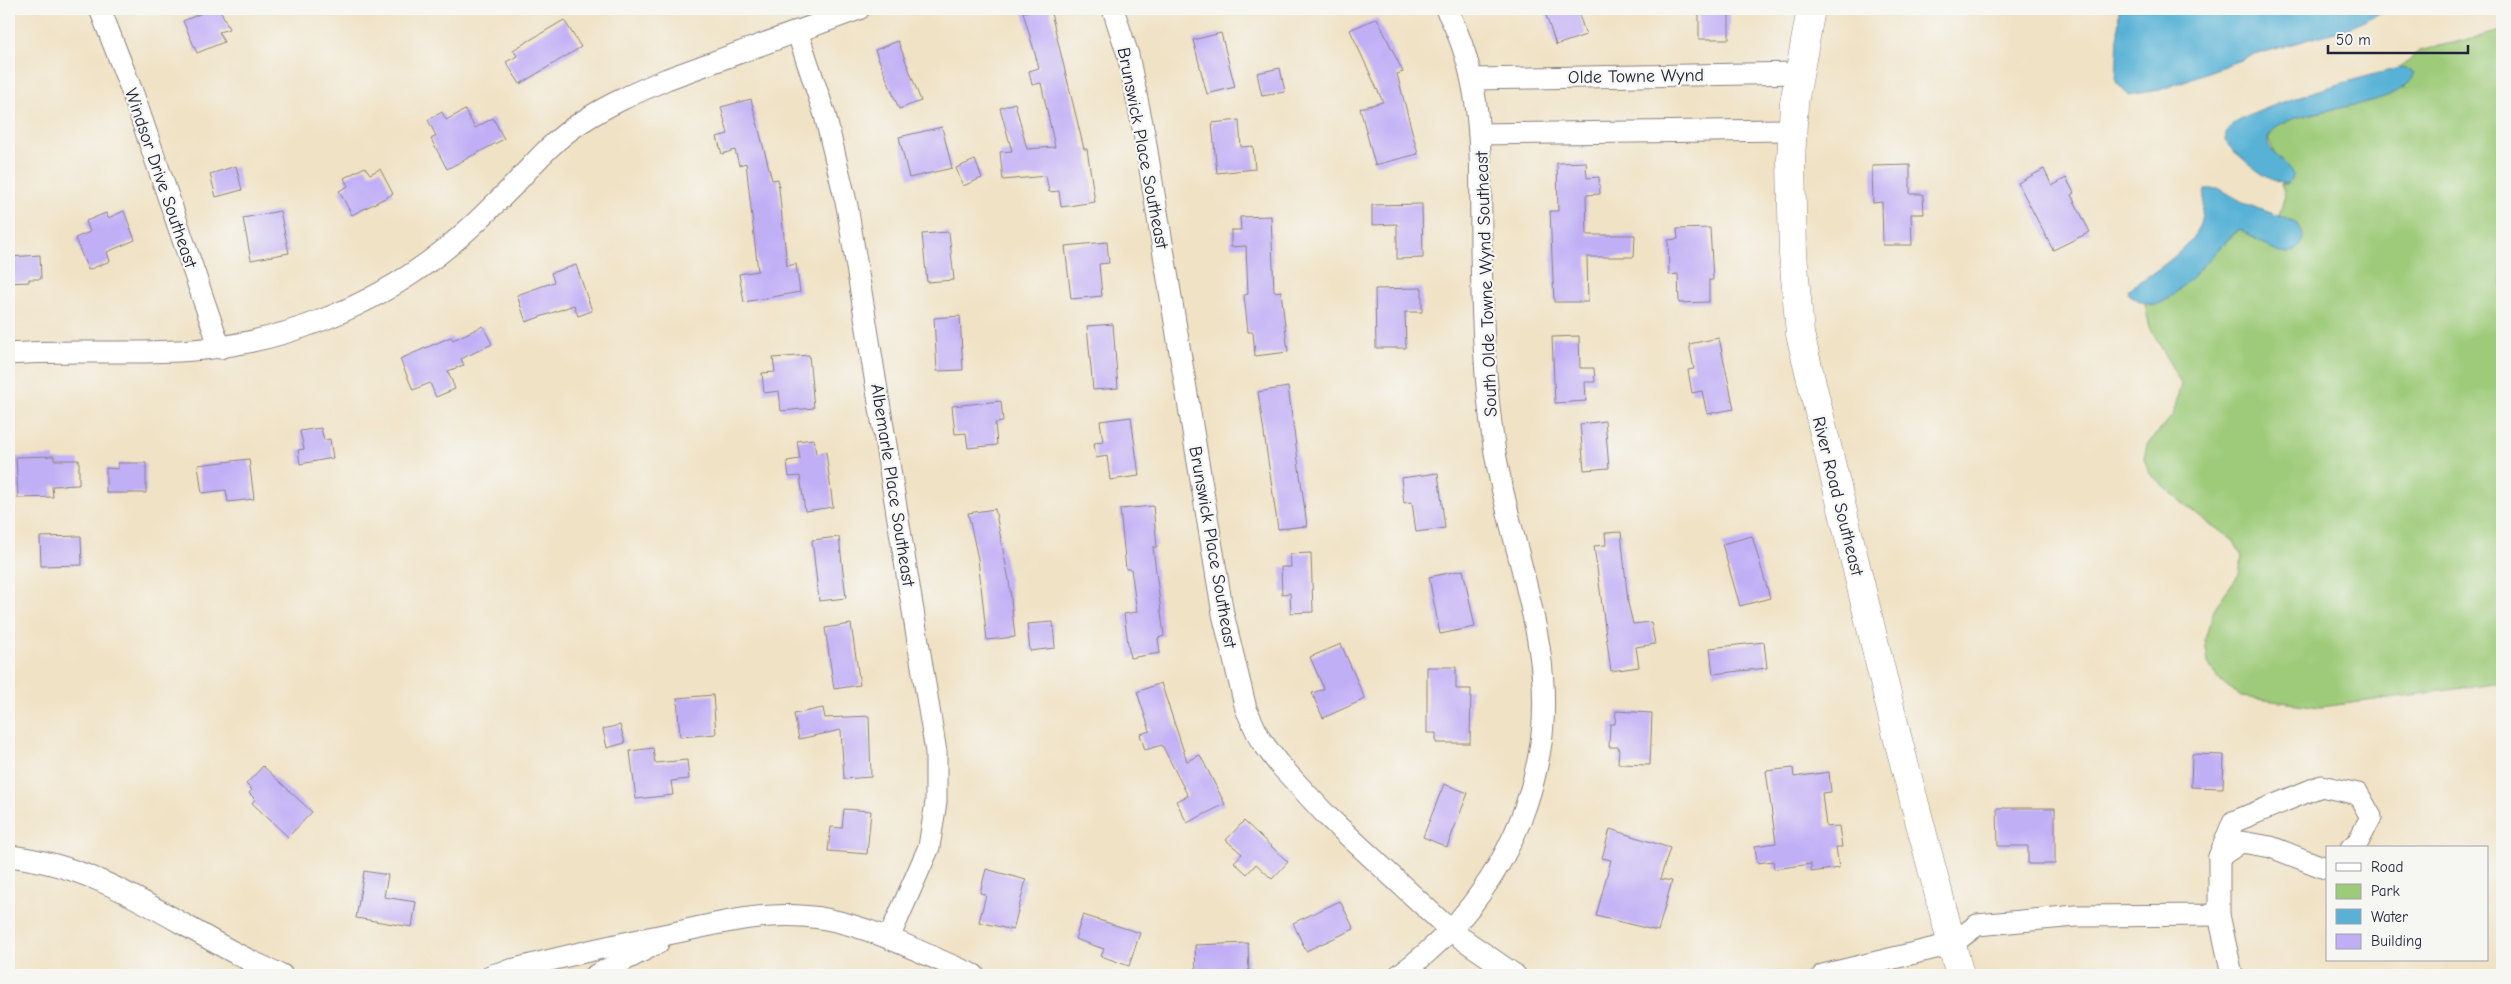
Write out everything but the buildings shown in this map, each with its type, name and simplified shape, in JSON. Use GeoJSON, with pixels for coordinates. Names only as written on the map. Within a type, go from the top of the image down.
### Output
{"type":"FeatureCollection","features":[{"type":"Feature","properties":{"kind":"main road","name":"River Road Southeast"},"geometry":{"type":"LineString","coordinates":[[1811,9],[1798,73],[1792,130],[1791,209],[1800,334],[1898,740],[1960,975]]}},
{"type":"Feature","properties":{"kind":"street","name":"Windsor Drive Southeast"},"geometry":{"type":"LineString","coordinates":[[100,9],[133,94],[220,348]]}},
{"type":"Feature","properties":{"kind":"street"},"geometry":{"type":"LineString","coordinates":[[9,354],[158,352],[220,348],[245,344],[299,329],[354,306],[382,291],[437,256],[471,228],[538,158],[579,124],[636,92],[859,9]]}},
{"type":"Feature","properties":{"kind":"street","name":"Brunswick Place Southeast"},"geometry":{"type":"LineString","coordinates":[[1113,9],[1128,55],[1144,133],[1223,614],[1246,709],[1260,738],[1301,789],[1326,816],[1451,931],[1515,975]]}},
{"type":"Feature","properties":{"kind":"street","name":"South Olde Towne Wynd Southeast"},"geometry":{"type":"LineString","coordinates":[[1399,975],[1451,931],[1499,865],[1523,814],[1540,754],[1544,701],[1534,618],[1501,485],[1488,400],[1482,291],[1480,134],[1473,79],[1463,47],[1446,9]]}},
{"type":"Feature","properties":{"kind":"street","name":"Albemarle Place Southeast"},"geometry":{"type":"LineString","coordinates":[[797,31],[825,115],[847,206],[936,752],[936,802],[929,847],[889,938]]}},
{"type":"Feature","properties":{"kind":"street","name":"Olde Towne Wynd"},"geometry":{"type":"LineString","coordinates":[[1473,79],[1798,73]]}},
{"type":"Feature","properties":{"kind":"street"},"geometry":{"type":"LineString","coordinates":[[1480,134],[1792,130]]}},
{"type":"Feature","properties":{"kind":"street"},"geometry":{"type":"LineString","coordinates":[[2232,975],[2219,915],[2218,857],[2233,822],[2321,786],[2358,794],[2371,817],[2358,842],[2353,846]]}},
{"type":"Feature","properties":{"kind":"street"},"geometry":{"type":"LineString","coordinates":[[2218,857],[2241,842],[2271,846],[2326,868]]}},
{"type":"Feature","properties":{"kind":"street"},"geometry":{"type":"LineString","coordinates":[[9,856],[66,867],[93,876],[155,906],[238,956],[282,975]]}},
{"type":"Feature","properties":{"kind":"street"},"geometry":{"type":"LineString","coordinates":[[492,975],[607,946],[739,919],[792,915],[844,923],[889,938],[974,975]]}},
{"type":"Feature","properties":{"kind":"street"},"geometry":{"type":"LineString","coordinates":[[1823,975],[1952,944],[1978,925],[2076,916],[2219,915]]}},
{"type":"Feature","properties":{"kind":"street"},"geometry":{"type":"LineString","coordinates":[[596,975],[682,931]]}},
{"type":"Feature","properties":{"kind":"green space"},"geometry":{"type":"Polygon","coordinates":[[[2502,31],[2502,683],[2321,707],[2241,697],[2217,678],[2208,663],[2205,639],[2215,607],[2239,574],[2242,557],[2234,541],[2188,508],[2149,473],[2144,459],[2147,445],[2173,415],[2181,384],[2149,325],[2145,303],[2152,304],[2169,299],[2240,229],[2266,246],[2297,224],[2279,216],[2285,195],[2281,184],[2288,184],[2283,160],[2276,156],[2268,139],[2276,126],[2291,119],[2371,100],[2405,88],[2405,70],[2400,68],[2419,51],[2502,31]]]}},
{"type":"Feature","properties":{"kind":"water"},"geometry":{"type":"Polygon","coordinates":[[[2119,9],[2388,9],[2352,27],[2251,56],[2160,90],[2128,95],[2116,82],[2119,9]]]}},
{"type":"Feature","properties":{"kind":"water"},"geometry":{"type":"Polygon","coordinates":[[[2400,68],[2414,73],[2405,86],[2388,96],[2291,120],[2275,128],[2268,139],[2268,144],[2293,175],[2288,184],[2264,175],[2236,153],[2227,143],[2227,131],[2235,123],[2253,114],[2306,94],[2400,68]]]}},
{"type":"Feature","properties":{"kind":"water"},"geometry":{"type":"Polygon","coordinates":[[[2205,189],[2220,189],[2246,204],[2297,224],[2303,235],[2301,244],[2294,251],[2280,253],[2240,229],[2175,294],[2165,301],[2150,304],[2128,294],[2128,289],[2169,261],[2195,234],[2201,220],[2205,189]]]}}]}
